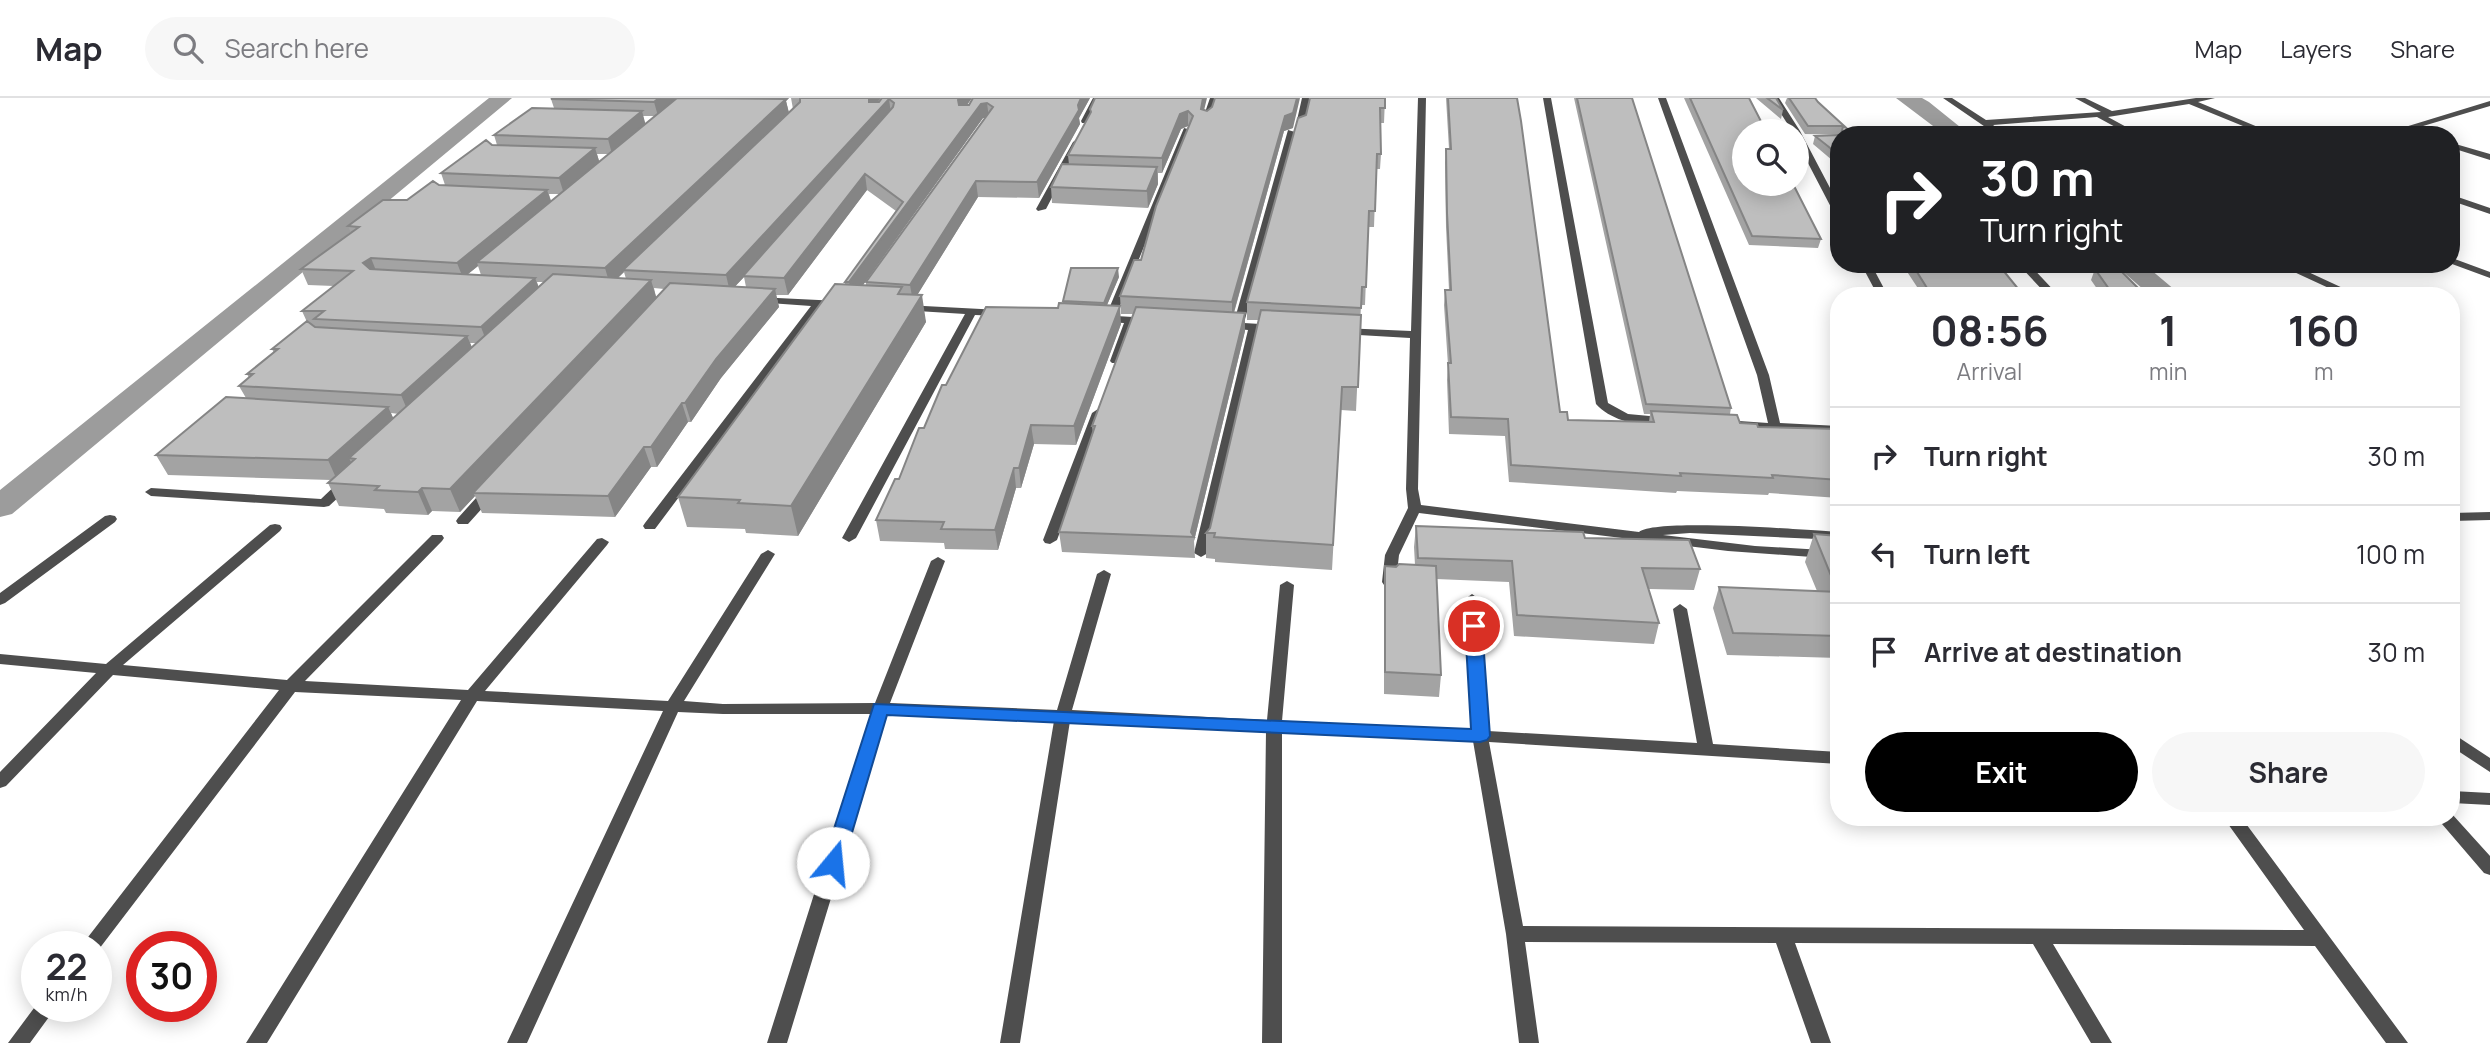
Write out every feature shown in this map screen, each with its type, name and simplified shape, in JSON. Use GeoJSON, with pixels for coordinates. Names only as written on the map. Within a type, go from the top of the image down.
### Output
{"type":"FeatureCollection","features":[{"type":"Feature","properties":{"kind":"street"},"geometry":{"type":"LineString","coordinates":[[1041,209],[1097,98]]}},
{"type":"Feature","properties":{"kind":"street"},"geometry":{"type":"LineString","coordinates":[[1206,121],[1214,98]]}},
{"type":"Feature","properties":{"kind":"street"},"geometry":{"type":"LineString","coordinates":[[1238,326],[1306,98]]}},
{"type":"Feature","properties":{"kind":"street"},"geometry":{"type":"LineString","coordinates":[[1389,582],[1391,555],[1415,508],[1412,489],[1422,98]]}},
{"type":"Feature","properties":{"kind":"street"},"geometry":{"type":"LineString","coordinates":[[1546,98],[1602,404],[1614,414],[1627,418],[1686,422]]}},
{"type":"Feature","properties":{"kind":"street"},"geometry":{"type":"LineString","coordinates":[[1662,98],[1763,375],[1775,426]]}},
{"type":"Feature","properties":{"kind":"street"},"geometry":{"type":"LineString","coordinates":[[1947,98],[1988,126]]}},
{"type":"Feature","properties":{"kind":"street"},"geometry":{"type":"LineString","coordinates":[[2079,98],[2111,114]]}},
{"type":"Feature","properties":{"kind":"street"},"geometry":{"type":"LineString","coordinates":[[1985,124],[2111,114],[2211,98]]}},
{"type":"Feature","properties":{"kind":"street"},"geometry":{"type":"LineString","coordinates":[[1779,99],[1790,119]]}},
{"type":"Feature","properties":{"kind":"street"},"geometry":{"type":"LineString","coordinates":[[2191,102],[2251,126]]}},
{"type":"Feature","properties":{"kind":"street"},"geometry":{"type":"LineString","coordinates":[[2413,126],[2490,103]]}},
{"type":"Feature","properties":{"kind":"street"},"geometry":{"type":"LineString","coordinates":[[2472,108],[2490,113]]}},
{"type":"Feature","properties":{"kind":"street"},"geometry":{"type":"LineString","coordinates":[[2099,115],[2120,126]]}},
{"type":"Feature","properties":{"kind":"street"},"geometry":{"type":"LineString","coordinates":[[1110,319],[1186,130]]}},
{"type":"Feature","properties":{"kind":"street"},"geometry":{"type":"LineString","coordinates":[[1809,138],[1814,139]]}},
{"type":"Feature","properties":{"kind":"street"},"geometry":{"type":"LineString","coordinates":[[2460,148],[2490,157]]}},
{"type":"Feature","properties":{"kind":"street"},"geometry":{"type":"LineString","coordinates":[[1809,152],[1830,188]]}},
{"type":"Feature","properties":{"kind":"street"},"geometry":{"type":"LineString","coordinates":[[1059,175],[1073,175]]}},
{"type":"Feature","properties":{"kind":"street"},"geometry":{"type":"LineString","coordinates":[[1153,179],[1167,179]]}},
{"type":"Feature","properties":{"kind":"street"},"geometry":{"type":"LineString","coordinates":[[2460,201],[2490,211]]}},
{"type":"Feature","properties":{"kind":"street"},"geometry":{"type":"LineString","coordinates":[[2460,264],[2490,275]]}},
{"type":"Feature","properties":{"kind":"street"},"geometry":{"type":"LineString","coordinates":[[2032,273],[2045,287]]}},
{"type":"Feature","properties":{"kind":"street"},"geometry":{"type":"LineString","coordinates":[[2303,273],[2335,287]]}},
{"type":"Feature","properties":{"kind":"street"},"geometry":{"type":"LineString","coordinates":[[746,299],[857,305]]}},
{"type":"Feature","properties":{"kind":"street"},"geometry":{"type":"LineString","coordinates":[[650,526],[819,303]]}},
{"type":"Feature","properties":{"kind":"street"},"geometry":{"type":"LineString","coordinates":[[895,307],[1013,314]]}},
{"type":"Feature","properties":{"kind":"street"},"geometry":{"type":"LineString","coordinates":[[849,538],[972,311]]}},
{"type":"Feature","properties":{"kind":"street"},"geometry":{"type":"LineString","coordinates":[[1097,318],[1157,321]]}},
{"type":"Feature","properties":{"kind":"street"},"geometry":{"type":"LineString","coordinates":[[1113,370],[1131,320]]}},
{"type":"Feature","properties":{"kind":"street"},"geometry":{"type":"LineString","coordinates":[[1211,324],[1295,329]]}},
{"type":"Feature","properties":{"kind":"street"},"geometry":{"type":"LineString","coordinates":[[1201,553],[1254,327]]}},
{"type":"Feature","properties":{"kind":"street"},"geometry":{"type":"LineString","coordinates":[[1336,331],[1418,335]]}},
{"type":"Feature","properties":{"kind":"street"},"geometry":{"type":"LineString","coordinates":[[1050,540],[1104,395]]}},
{"type":"Feature","properties":{"kind":"street"},"geometry":{"type":"LineString","coordinates":[[1724,424],[1830,429]]}},
{"type":"Feature","properties":{"kind":"street"},"geometry":{"type":"LineString","coordinates":[[151,492],[324,503],[354,475]]}},
{"type":"Feature","properties":{"kind":"street"},"geometry":{"type":"LineString","coordinates":[[463,521],[499,482]]}},
{"type":"Feature","properties":{"kind":"street"},"geometry":{"type":"LineString","coordinates":[[1415,508],[1501,523],[1617,533],[1778,554],[1830,555]]}},
{"type":"Feature","properties":{"kind":"street"},"geometry":{"type":"LineString","coordinates":[[2460,517],[2490,516]]}},
{"type":"Feature","properties":{"kind":"street"},"geometry":{"type":"LineString","coordinates":[[0,600],[110,519]]}},
{"type":"Feature","properties":{"kind":"street"},"geometry":{"type":"LineString","coordinates":[[0,782],[109,669],[275,528]]}},
{"type":"Feature","properties":{"kind":"street"},"geometry":{"type":"LineString","coordinates":[[1617,533],[1690,529],[1830,536]]}},
{"type":"Feature","properties":{"kind":"street"},"geometry":{"type":"LineString","coordinates":[[104,931],[291,687],[437,538]]}},
{"type":"Feature","properties":{"kind":"street"},"geometry":{"type":"LineString","coordinates":[[256,1043],[472,696],[602,542]]}},
{"type":"Feature","properties":{"kind":"street"},"geometry":{"type":"LineString","coordinates":[[517,1043],[673,706],[768,554]]}},
{"type":"Feature","properties":{"kind":"street"},"geometry":{"type":"LineString","coordinates":[[778,1043],[880,709],[938,561]]}},
{"type":"Feature","properties":{"kind":"street"},"geometry":{"type":"LineString","coordinates":[[1010,1043],[1063,715],[1104,574]]}},
{"type":"Feature","properties":{"kind":"street"},"geometry":{"type":"LineString","coordinates":[[1272,1043],[1274,726],[1287,585]]}},
{"type":"Feature","properties":{"kind":"street"},"geometry":{"type":"LineString","coordinates":[[1472,599],[1480,736],[1515,934],[1529,1043]]}},
{"type":"Feature","properties":{"kind":"street"},"geometry":{"type":"LineString","coordinates":[[1680,609],[1706,750]]}},
{"type":"Feature","properties":{"kind":"street"},"geometry":{"type":"LineString","coordinates":[[0,659],[291,687],[673,706],[1063,715],[1830,757]]}},
{"type":"Feature","properties":{"kind":"street"},"geometry":{"type":"LineString","coordinates":[[2460,745],[2490,766]]}},
{"type":"Feature","properties":{"kind":"street"},"geometry":{"type":"LineString","coordinates":[[2460,797],[2490,799]]}},
{"type":"Feature","properties":{"kind":"street"},"geometry":{"type":"LineString","coordinates":[[2238,826],[2398,1043]]}},
{"type":"Feature","properties":{"kind":"street"},"geometry":{"type":"LineString","coordinates":[[2452,826],[2490,868]]}},
{"type":"Feature","properties":{"kind":"street"},"geometry":{"type":"LineString","coordinates":[[1515,934],[2320,937]]}},
{"type":"Feature","properties":{"kind":"street"},"geometry":{"type":"LineString","coordinates":[[1783,936],[1821,1043]]}},
{"type":"Feature","properties":{"kind":"street"},"geometry":{"type":"LineString","coordinates":[[2039,937],[2102,1043]]}},
{"type":"Feature","properties":{"kind":"street"},"geometry":{"type":"LineString","coordinates":[[18,1043],[34,1022]]}},
{"type":"Feature","properties":{"kind":"building"},"geometry":{"type":"Polygon","coordinates":[[[659,98],[654,102],[551,99],[659,98]]]}},
{"type":"Feature","properties":{"kind":"building"},"geometry":{"type":"Polygon","coordinates":[[[677,98],[786,99],[605,268],[477,262],[677,98]]]}},
{"type":"Feature","properties":{"kind":"building"},"geometry":{"type":"Polygon","coordinates":[[[800,98],[869,98],[869,102],[879,102],[882,98],[959,98],[959,105],[969,105],[973,98],[1081,98],[1079,110],[1037,182],[976,181],[910,285],[866,282],[993,107],[987,103],[981,104],[849,282],[845,282],[903,202],[865,174],[784,278],[743,276],[893,107],[894,103],[889,99],[726,275],[623,270],[800,102],[800,98]]]}},
{"type":"Feature","properties":{"kind":"building"},"geometry":{"type":"Polygon","coordinates":[[[1095,98],[1203,98],[1201,109],[1207,111],[1212,107],[1215,98],[1297,98],[1293,113],[1285,116],[1232,302],[1120,296],[1134,260],[1141,260],[1156,206],[1193,116],[1188,111],[1180,114],[1162,158],[1068,155],[1091,112],[1095,98]]]}},
{"type":"Feature","properties":{"kind":"building"},"geometry":{"type":"Polygon","coordinates":[[[1310,98],[1385,98],[1385,108],[1380,108],[1381,154],[1377,154],[1375,211],[1369,211],[1366,287],[1362,287],[1361,308],[1247,302],[1298,118],[1306,115],[1310,98]]]}},
{"type":"Feature","properties":{"kind":"building"},"geometry":{"type":"Polygon","coordinates":[[[1448,98],[1517,98],[1560,412],[1567,412],[1568,420],[1654,422],[1651,411],[1737,415],[1740,423],[1757,424],[1758,427],[1830,429],[1830,479],[1680,473],[1681,476],[1511,465],[1508,419],[1451,417],[1448,363],[1451,363],[1445,290],[1451,290],[1446,149],[1451,149],[1448,98]]]}},
{"type":"Feature","properties":{"kind":"building"},"geometry":{"type":"Polygon","coordinates":[[[1577,98],[1632,98],[1731,408],[1646,404],[1577,98]]]}},
{"type":"Feature","properties":{"kind":"building"},"geometry":{"type":"Polygon","coordinates":[[[1690,98],[1749,98],[1760,119],[1732,119],[1732,191],[1690,98]]]}},
{"type":"Feature","properties":{"kind":"building"},"geometry":{"type":"Polygon","coordinates":[[[1767,98],[1776,98],[1783,110],[1767,98]]]}},
{"type":"Feature","properties":{"kind":"building"},"geometry":{"type":"Polygon","coordinates":[[[1789,98],[1815,98],[1844,126],[1809,126],[1809,119],[1803,119],[1789,98]]]}},
{"type":"Feature","properties":{"kind":"building"},"geometry":{"type":"Polygon","coordinates":[[[532,108],[642,111],[608,139],[494,135],[532,108]]]}},
{"type":"Feature","properties":{"kind":"building"},"geometry":{"type":"Polygon","coordinates":[[[1830,135],[1830,148],[1815,136],[1830,135]]]}},
{"type":"Feature","properties":{"kind":"building"},"geometry":{"type":"Polygon","coordinates":[[[486,140],[492,145],[595,148],[559,178],[441,173],[486,140]]]}},
{"type":"Feature","properties":{"kind":"building"},"geometry":{"type":"Polygon","coordinates":[[[1062,164],[1157,167],[1147,191],[1051,187],[1062,164]]]}},
{"type":"Feature","properties":{"kind":"building"},"geometry":{"type":"Polygon","coordinates":[[[433,181],[439,185],[547,190],[457,263],[371,258],[363,263],[370,269],[535,278],[481,327],[314,319],[324,311],[302,311],[353,271],[301,269],[359,227],[348,226],[383,200],[407,200],[433,181]]]}},
{"type":"Feature","properties":{"kind":"building"},"geometry":{"type":"Polygon","coordinates":[[[1734,196],[1799,196],[1821,239],[1752,236],[1734,196]]]}},
{"type":"Feature","properties":{"kind":"building"},"geometry":{"type":"Polygon","coordinates":[[[1071,268],[1118,268],[1104,303],[1063,301],[1071,268]]]}},
{"type":"Feature","properties":{"kind":"building"},"geometry":{"type":"Polygon","coordinates":[[[1918,273],[2005,273],[2017,287],[1926,287],[1918,273]]]}},
{"type":"Feature","properties":{"kind":"building"},"geometry":{"type":"Polygon","coordinates":[[[2098,273],[2123,273],[2137,287],[2108,287],[2098,273]]]}},
{"type":"Feature","properties":{"kind":"building"},"geometry":{"type":"Polygon","coordinates":[[[553,274],[651,280],[450,489],[422,488],[418,492],[375,490],[379,486],[328,483],[355,459],[349,458],[553,274]]]}},
{"type":"Feature","properties":{"kind":"building"},"geometry":{"type":"Polygon","coordinates":[[[670,283],[775,289],[716,359],[651,447],[644,447],[608,496],[473,493],[670,283]]]}},
{"type":"Feature","properties":{"kind":"building"},"geometry":{"type":"Polygon","coordinates":[[[835,284],[902,287],[898,294],[922,295],[791,506],[678,497],[835,284]]]}},
{"type":"Feature","properties":{"kind":"building"},"geometry":{"type":"Polygon","coordinates":[[[1059,303],[1120,306],[1074,426],[1031,425],[1019,468],[1014,468],[995,530],[941,529],[944,522],[876,520],[895,479],[899,479],[919,428],[924,428],[942,385],[946,385],[986,307],[1058,308],[1059,303]]]}},
{"type":"Feature","properties":{"kind":"building"},"geometry":{"type":"Polygon","coordinates":[[[1136,307],[1245,313],[1191,532],[1194,537],[1059,532],[1095,426],[1092,426],[1136,307]]]}},
{"type":"Feature","properties":{"kind":"building"},"geometry":{"type":"Polygon","coordinates":[[[1261,310],[1361,315],[1358,387],[1342,387],[1333,545],[1214,537],[1215,533],[1206,533],[1210,528],[1261,310]]]}},
{"type":"Feature","properties":{"kind":"building"},"geometry":{"type":"Polygon","coordinates":[[[307,321],[315,327],[467,336],[401,395],[239,386],[253,374],[247,374],[278,349],[272,349],[307,321]]]}},
{"type":"Feature","properties":{"kind":"building"},"geometry":{"type":"Polygon","coordinates":[[[226,397],[388,407],[328,460],[156,455],[226,397]]]}},
{"type":"Feature","properties":{"kind":"building"},"geometry":{"type":"Polygon","coordinates":[[[1416,526],[1583,532],[1585,538],[1689,540],[1700,569],[1642,568],[1659,623],[1517,615],[1512,561],[1418,558],[1416,526]]]}},
{"type":"Feature","properties":{"kind":"building"},"geometry":{"type":"Polygon","coordinates":[[[1814,534],[1830,535],[1830,573],[1814,534]]]}},
{"type":"Feature","properties":{"kind":"building"},"geometry":{"type":"Polygon","coordinates":[[[1399,564],[1436,566],[1441,675],[1385,672],[1385,566],[1396,567],[1399,564]]]}},
{"type":"Feature","properties":{"kind":"building"},"geometry":{"type":"Polygon","coordinates":[[[1719,587],[1830,592],[1830,636],[1733,633],[1719,587]]]}},
{"type":"Feature","properties":{"kind":"waterway"},"geometry":{"type":"LineString","coordinates":[[0,507],[502,98]]}},
{"type":"Feature","properties":{"kind":"waterway"},"geometry":{"type":"LineString","coordinates":[[1906,98],[1922,106],[1948,126]]}},
{"type":"Feature","properties":{"kind":"waterway"},"geometry":{"type":"LineString","coordinates":[[2139,273],[2156,287]]}},
{"type":"Feature","properties":{"kind":"route"},"geometry":{"type":"LineString","coordinates":[[833,863],[880,709],[1480,736],[1474,626]]}}]}
